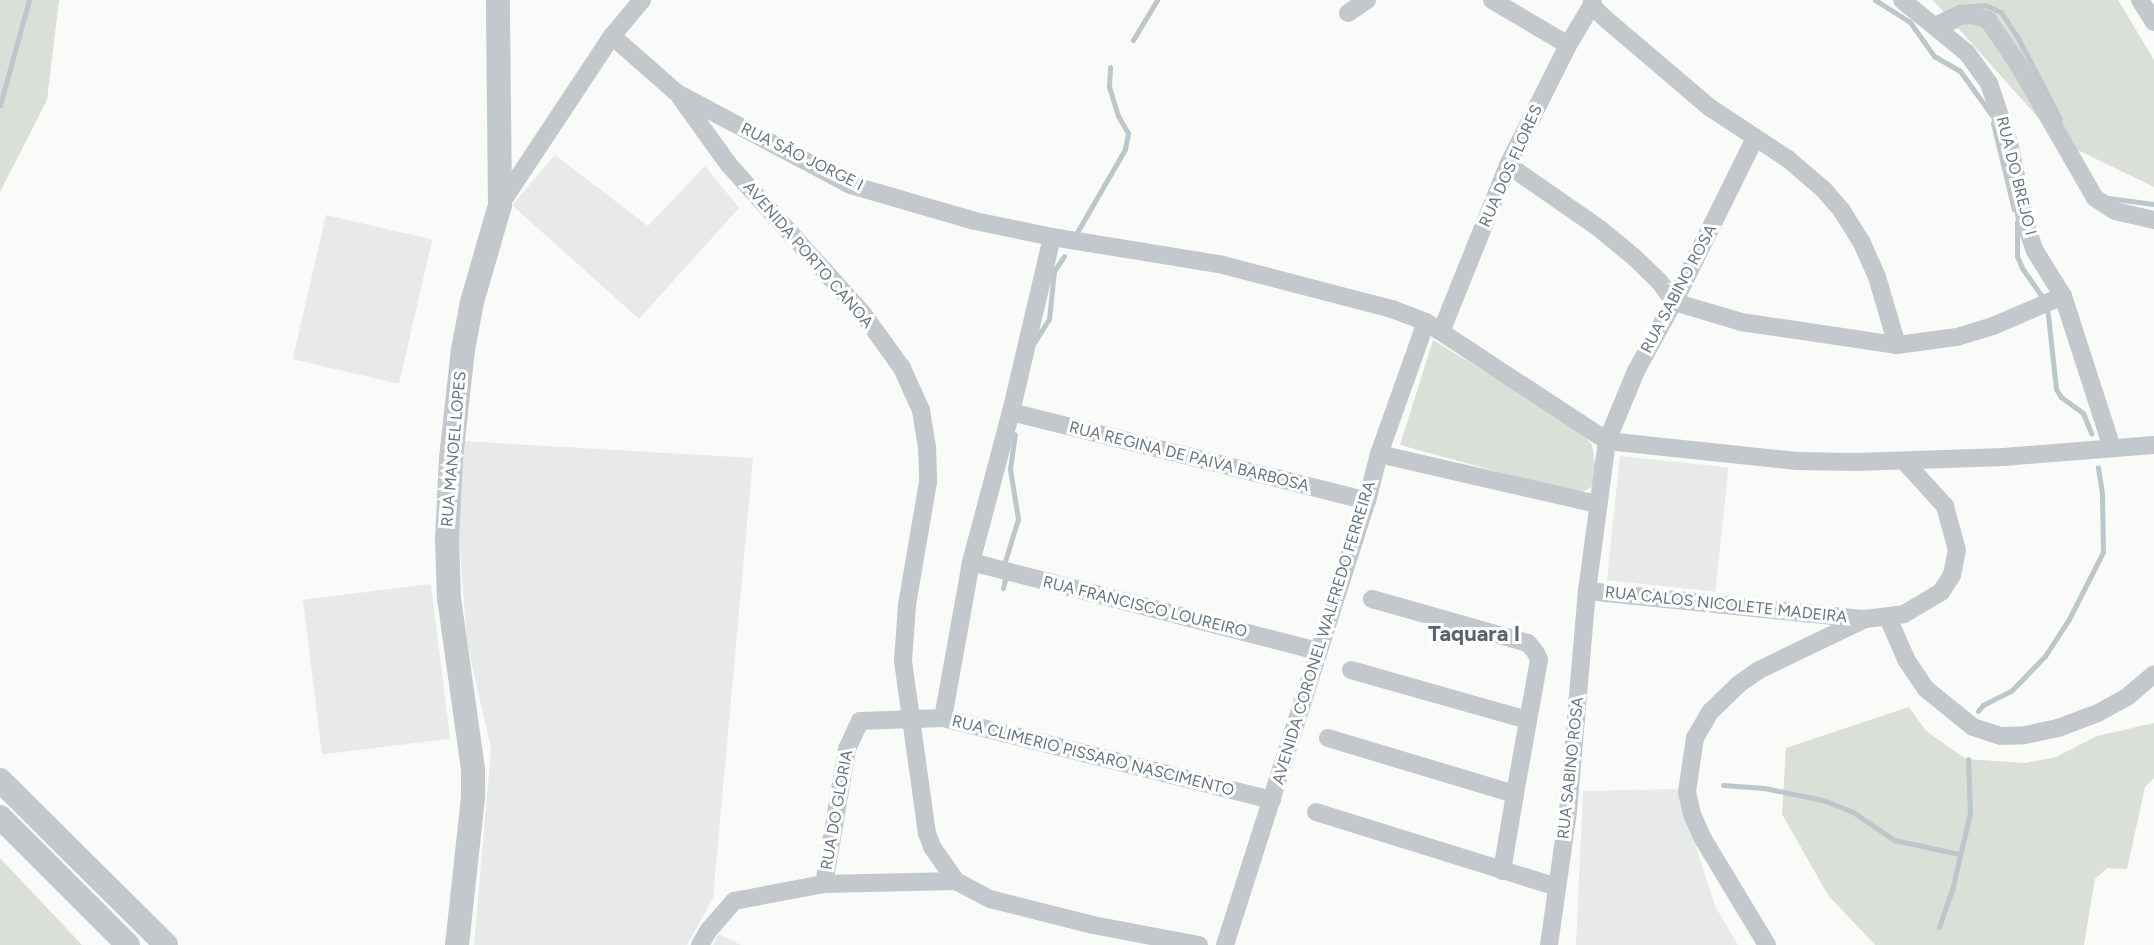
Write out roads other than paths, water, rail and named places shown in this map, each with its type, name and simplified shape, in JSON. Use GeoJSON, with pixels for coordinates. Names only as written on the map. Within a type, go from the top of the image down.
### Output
{"type":"FeatureCollection","features":[{"type":"Feature","properties":{"kind":"street"},"geometry":{"type":"LineString","coordinates":[[498,0],[500,205]]}},
{"type":"Feature","properties":{"kind":"street","name":"RUA MANOEL LOPES"},"geometry":{"type":"LineString","coordinates":[[457,945],[474,769],[449,599],[447,540],[451,458],[463,350],[472,302],[500,205],[612,36],[642,0]]}},
{"type":"Feature","properties":{"kind":"street"},"geometry":{"type":"LineString","coordinates":[[1348,13],[1367,0]]}},
{"type":"Feature","properties":{"kind":"street"},"geometry":{"type":"LineString","coordinates":[[1492,0],[1568,45]]}},
{"type":"Feature","properties":{"kind":"street","name":"RUA DO BREJO I"},"geometry":{"type":"LineString","coordinates":[[1902,0],[1967,53],[1989,83],[2009,142],[2026,228],[2035,251],[2063,296],[2112,448]]}},
{"type":"Feature","properties":{"kind":"street"},"geometry":{"type":"LineString","coordinates":[[2140,0],[2154,22]]}},
{"type":"Feature","properties":{"kind":"street"},"geometry":{"type":"LineString","coordinates":[[1592,3],[1709,107],[1788,159],[1824,190],[1842,211],[1861,241],[1877,277],[1898,345]]}},
{"type":"Feature","properties":{"kind":"street","name":"RUA DOS FLORES"},"geometry":{"type":"LineString","coordinates":[[1433,327],[1508,165],[1568,45],[1592,3]]}},
{"type":"Feature","properties":{"kind":"street"},"geometry":{"type":"LineString","coordinates":[[1938,29],[1960,16],[1972,15],[1988,20],[2018,64],[2095,198],[2115,211],[2154,220]]}},
{"type":"Feature","properties":{"kind":"street","name":"RUA SÃO JORGE I"},"geometry":{"type":"LineString","coordinates":[[612,36],[677,93],[851,185],[975,221],[1052,237],[1219,264],[1344,294],[1433,327],[1524,384],[1607,441]]}},
{"type":"Feature","properties":{"kind":"street","name":"AVENIDA PORTO CANOA"},"geometry":{"type":"LineString","coordinates":[[677,93],[729,165],[863,314],[902,368],[921,410],[927,446],[928,482],[907,605],[903,661],[927,833],[932,848],[956,881]]}},
{"type":"Feature","properties":{"kind":"street","name":"RUA SABINO ROSA"},"geometry":{"type":"LineString","coordinates":[[1549,945],[1568,812],[1587,591],[1607,441],[1636,371],[1674,302],[1755,138]]}},
{"type":"Feature","properties":{"kind":"street"},"geometry":{"type":"LineString","coordinates":[[1508,165],[1600,229],[1659,281],[1674,302],[1741,322],[1898,345],[1957,337],[1993,326],[2063,296]]}},
{"type":"Feature","properties":{"kind":"street"},"geometry":{"type":"LineString","coordinates":[[943,718],[971,562],[1011,412],[1052,237]]}},
{"type":"Feature","properties":{"kind":"street","name":"AVENIDA CORONEL WALFREDO FERREIRA"},"geometry":{"type":"LineString","coordinates":[[1225,945],[1367,501],[1379,454],[1433,327]]}},
{"type":"Feature","properties":{"kind":"street","name":"RUA REGINA DE PAIVA BARBOSA"},"geometry":{"type":"LineString","coordinates":[[1011,412],[1367,501]]}},
{"type":"Feature","properties":{"kind":"street"},"geometry":{"type":"LineString","coordinates":[[1607,441],[1797,461],[1905,462],[2154,445]]}},
{"type":"Feature","properties":{"kind":"street"},"geometry":{"type":"LineString","coordinates":[[1379,454],[1598,504]]}},
{"type":"Feature","properties":{"kind":"street","name":"RUA CALOS NICOLETE MADEIRA"},"geometry":{"type":"LineString","coordinates":[[1587,591],[1865,619],[1888,618],[1904,614],[1941,592],[1952,575],[1956,550],[1945,506],[1930,486],[1905,462]]}},
{"type":"Feature","properties":{"kind":"street","name":"RUA FRANCISCO LOUREIRO"},"geometry":{"type":"LineString","coordinates":[[971,562],[1318,651]]}},
{"type":"Feature","properties":{"kind":"street"},"geometry":{"type":"LineString","coordinates":[[1372,599],[1528,644],[1539,660],[1502,871]]}},
{"type":"Feature","properties":{"kind":"street"},"geometry":{"type":"LineString","coordinates":[[1888,618],[1907,661],[1926,689],[1944,706],[1986,733],[2001,736],[2025,735],[2058,728],[2098,713],[2127,697],[2154,674]]}},
{"type":"Feature","properties":{"kind":"street"},"geometry":{"type":"LineString","coordinates":[[1767,945],[1703,839],[1692,814],[1687,792],[1695,738],[1710,712],[1752,675],[1865,619]]}},
{"type":"Feature","properties":{"kind":"street"},"geometry":{"type":"LineString","coordinates":[[1351,670],[1528,720]]}},
{"type":"Feature","properties":{"kind":"street","name":"RUA DO GLORIA"},"geometry":{"type":"LineString","coordinates":[[824,884],[847,749],[860,721],[880,718],[913,720]]}},
{"type":"Feature","properties":{"kind":"street","name":"RUA CLIMERIO PISSARO NASCIMENTO"},"geometry":{"type":"LineString","coordinates":[[913,720],[943,718],[1272,800]]}},
{"type":"Feature","properties":{"kind":"street"},"geometry":{"type":"LineString","coordinates":[[1328,738],[1515,794]]}},
{"type":"Feature","properties":{"kind":"street"},"geometry":{"type":"LineString","coordinates":[[0,780],[166,945]]}},
{"type":"Feature","properties":{"kind":"street"},"geometry":{"type":"LineString","coordinates":[[1316,812],[1557,887]]}},
{"type":"Feature","properties":{"kind":"street"},"geometry":{"type":"LineString","coordinates":[[0,816],[128,945]]}},
{"type":"Feature","properties":{"kind":"street"},"geometry":{"type":"LineString","coordinates":[[700,945],[708,931],[734,901],[824,884],[956,881],[990,899],[1019,908],[1199,945]]}},
{"type":"Feature","properties":{"kind":"waterway"},"geometry":{"type":"LineString","coordinates":[[0,105],[29,0]]}},
{"type":"Feature","properties":{"kind":"waterway"},"geometry":{"type":"LineString","coordinates":[[1133,40],[1157,0]]}},
{"type":"Feature","properties":{"kind":"waterway"},"geometry":{"type":"LineString","coordinates":[[1875,0],[1910,22],[1934,56],[1960,71],[1991,114]]}},
{"type":"Feature","properties":{"kind":"waterway"},"geometry":{"type":"LineString","coordinates":[[1933,19],[1959,7],[1985,5],[2001,12],[2018,38],[2060,119]]}},
{"type":"Feature","properties":{"kind":"waterway"},"geometry":{"type":"LineString","coordinates":[[1076,234],[1125,149],[1128,133],[1118,116],[1109,87],[1110,67]]}},
{"type":"Feature","properties":{"kind":"waterway"},"geometry":{"type":"LineString","coordinates":[[1993,123],[2014,210]]}},
{"type":"Feature","properties":{"kind":"waterway"},"geometry":{"type":"LineString","coordinates":[[2108,198],[2154,204]]}},
{"type":"Feature","properties":{"kind":"waterway"},"geometry":{"type":"LineString","coordinates":[[2017,222],[2017,256],[2022,268],[2044,300]]}},
{"type":"Feature","properties":{"kind":"waterway"},"geometry":{"type":"LineString","coordinates":[[1032,346],[1049,319],[1054,271],[1064,256]]}},
{"type":"Feature","properties":{"kind":"waterway"},"geometry":{"type":"LineString","coordinates":[[2047,306],[2056,389],[2061,397],[2083,413],[2091,433]]}},
{"type":"Feature","properties":{"kind":"waterway"},"geometry":{"type":"LineString","coordinates":[[1005,561],[1018,519],[1010,469],[1015,434]]}},
{"type":"Feature","properties":{"kind":"waterway"},"geometry":{"type":"LineString","coordinates":[[1978,711],[1983,705],[2011,691],[2045,656],[2069,619],[2103,552],[2102,493],[2098,467]]}},
{"type":"Feature","properties":{"kind":"waterway"},"geometry":{"type":"LineString","coordinates":[[1003,588],[1006,575]]}},
{"type":"Feature","properties":{"kind":"waterway"},"geometry":{"type":"LineString","coordinates":[[1939,927],[1952,890],[1970,813],[1968,759]]}},
{"type":"Feature","properties":{"kind":"waterway"},"geometry":{"type":"LineString","coordinates":[[1723,785],[1764,788],[1823,800],[1853,812],[1894,840],[1960,854]]}},
{"type":"Feature","properties":{"kind":"district","name":"Taquara I"},"geometry":{"type":"Point","coordinates":[1474,634]}}]}
